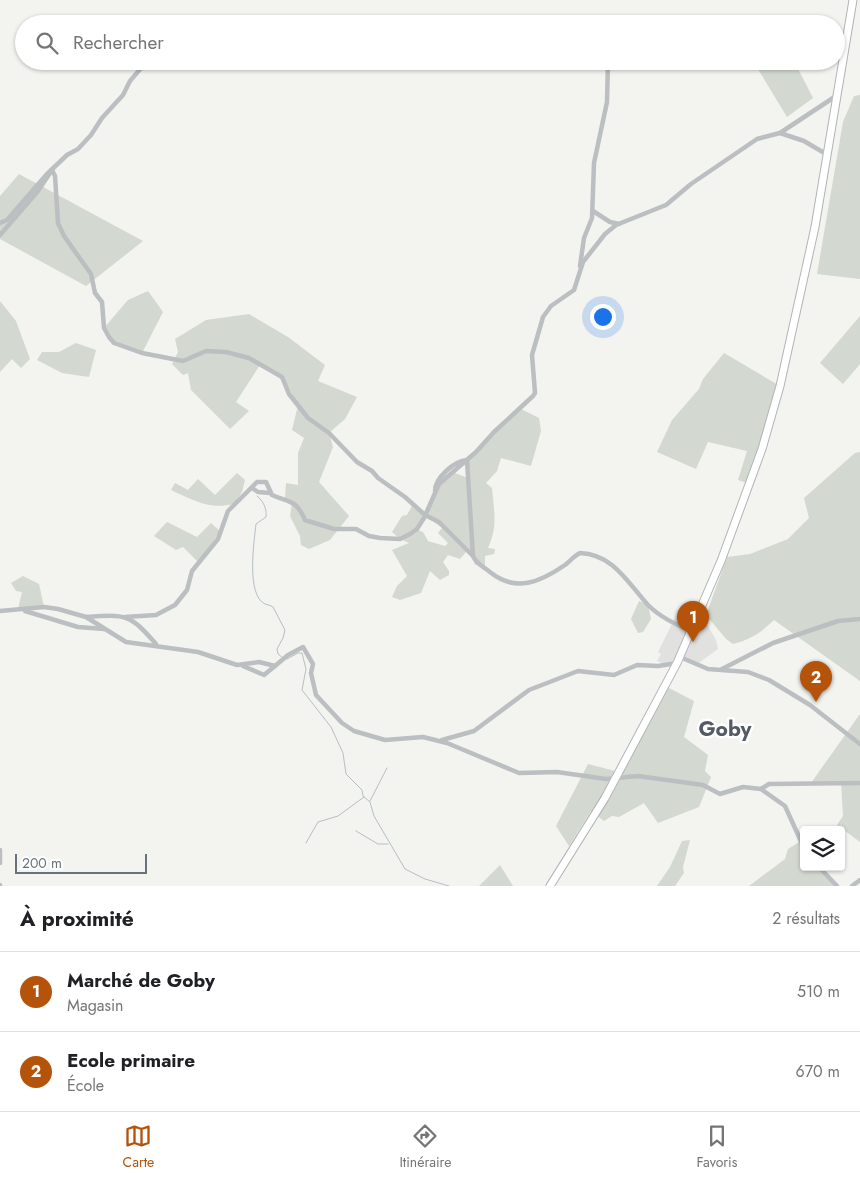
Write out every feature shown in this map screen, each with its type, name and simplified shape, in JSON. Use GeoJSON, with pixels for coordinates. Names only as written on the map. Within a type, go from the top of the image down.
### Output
{"type":"FeatureCollection","features":[{"type":"Feature","properties":{"kind":"main road"},"geometry":{"type":"LineString","coordinates":[[845,45],[853,0]]}},
{"type":"Feature","properties":{"kind":"main road"},"geometry":{"type":"LineString","coordinates":[[550,886],[616,777],[678,660],[721,560],[762,449],[802,290],[815,227],[841,70]]}},
{"type":"Feature","properties":{"kind":"street"},"geometry":{"type":"LineString","coordinates":[[0,223],[7,220],[67,155],[78,149],[123,95],[130,81],[139,70]]}},
{"type":"Feature","properties":{"kind":"street"},"geometry":{"type":"LineString","coordinates":[[252,488],[258,492],[270,493],[277,497],[285,498],[298,508],[304,520],[334,529],[356,529],[374,537],[400,539],[417,529],[439,484],[467,460],[533,396],[535,393],[533,350],[543,317],[551,306],[574,290],[581,250],[592,223],[594,163],[607,102],[608,70]]}},
{"type":"Feature","properties":{"kind":"street"},"geometry":{"type":"LineString","coordinates":[[579,270],[600,239],[619,224],[666,205],[691,184],[757,139],[780,133],[836,96]]}},
{"type":"Feature","properties":{"kind":"street"},"geometry":{"type":"LineString","coordinates":[[780,133],[804,141],[826,154]]}},
{"type":"Feature","properties":{"kind":"street"},"geometry":{"type":"LineString","coordinates":[[0,235],[38,191],[52,170]]}},
{"type":"Feature","properties":{"kind":"street"},"geometry":{"type":"LineString","coordinates":[[52,170],[55,176],[58,223],[64,236],[89,270],[95,293],[102,302],[104,328],[114,343],[142,353],[183,361],[194,354],[213,350],[232,353],[254,361],[282,377],[289,394],[315,424],[329,433],[357,462],[406,497],[425,515],[439,522],[473,556],[480,566],[497,578],[514,584],[525,585],[565,564],[580,553],[598,555],[618,569],[648,604],[662,616],[691,631]]}},
{"type":"Feature","properties":{"kind":"street"},"geometry":{"type":"LineString","coordinates":[[592,211],[610,222],[619,224]]}},
{"type":"Feature","properties":{"kind":"street"},"geometry":{"type":"LineString","coordinates":[[467,460],[473,556]]}},
{"type":"Feature","properties":{"kind":"street"},"geometry":{"type":"LineString","coordinates":[[86,618],[156,615],[175,605],[187,590],[192,571],[218,539],[228,511],[256,482],[266,482],[270,493]]}},
{"type":"Feature","properties":{"kind":"street"},"geometry":{"type":"LineString","coordinates":[[0,611],[13,609],[58,609],[86,618],[126,642],[156,644],[198,652],[222,662],[242,666],[264,675],[288,655],[303,647],[313,664],[311,673],[316,695],[348,728],[385,740],[423,738],[438,740],[496,762],[519,773],[545,771],[606,779],[638,776],[662,781],[680,781],[703,785],[720,794],[743,787],[761,788],[769,784],[860,783]]}},
{"type":"Feature","properties":{"kind":"street"},"geometry":{"type":"LineString","coordinates":[[13,609],[44,615],[78,628],[105,629]]}},
{"type":"Feature","properties":{"kind":"street"},"geometry":{"type":"LineString","coordinates":[[125,617],[137,623],[156,644]]}},
{"type":"Feature","properties":{"kind":"street"},"geometry":{"type":"LineString","coordinates":[[718,670],[773,643],[838,621],[860,619]]}},
{"type":"Feature","properties":{"kind":"street"},"geometry":{"type":"LineString","coordinates":[[438,740],[474,731],[529,690],[578,671],[614,674],[637,665],[658,666],[678,660],[708,669],[748,672],[769,680],[810,704],[860,744]]}},
{"type":"Feature","properties":{"kind":"street"},"geometry":{"type":"LineString","coordinates":[[242,666],[259,662],[276,666]]}},
{"type":"Feature","properties":{"kind":"street"},"geometry":{"type":"LineString","coordinates":[[761,788],[785,806],[800,839]]}},
{"type":"Feature","properties":{"kind":"street"},"geometry":{"type":"LineString","coordinates":[[0,850],[0,863]]}},
{"type":"Feature","properties":{"kind":"street"},"geometry":{"type":"LineString","coordinates":[[823,871],[838,886]]}},
{"type":"Feature","properties":{"kind":"street"},"geometry":{"type":"LineString","coordinates":[[852,886],[860,880]]}},
{"type":"Feature","properties":{"kind":"shaded area"},"geometry":{"type":"Polygon","coordinates":[[[758,70],[799,70],[813,98],[787,117],[758,70]]]}},
{"type":"Feature","properties":{"kind":"shaded area"},"geometry":{"type":"Polygon","coordinates":[[[860,95],[860,279],[817,274],[843,122],[854,96],[860,95]]]}},
{"type":"Feature","properties":{"kind":"shaded area"},"geometry":{"type":"Polygon","coordinates":[[[19,174],[143,241],[86,286],[0,239],[0,196],[19,174]]]}},
{"type":"Feature","properties":{"kind":"shaded area"},"geometry":{"type":"Polygon","coordinates":[[[148,291],[163,312],[142,353],[114,343],[104,328],[128,300],[148,291]]]}},
{"type":"Feature","properties":{"kind":"shaded area"},"geometry":{"type":"Polygon","coordinates":[[[0,301],[16,321],[30,359],[21,368],[12,359],[0,372],[0,301]]]}},
{"type":"Feature","properties":{"kind":"shaded area"},"geometry":{"type":"Polygon","coordinates":[[[249,314],[288,337],[325,365],[318,381],[357,397],[345,419],[329,433],[333,447],[319,482],[349,516],[330,540],[309,549],[301,545],[300,536],[290,516],[292,503],[285,498],[286,483],[298,485],[298,453],[304,438],[292,430],[298,405],[284,380],[260,365],[236,402],[249,411],[230,429],[191,390],[188,373],[183,375],[172,364],[178,352],[175,339],[206,320],[249,314]]]}},
{"type":"Feature","properties":{"kind":"shaded area"},"geometry":{"type":"Polygon","coordinates":[[[860,316],[860,364],[843,384],[820,363],[860,316]]]}},
{"type":"Feature","properties":{"kind":"shaded area"},"geometry":{"type":"Polygon","coordinates":[[[76,343],[96,350],[89,377],[62,373],[37,360],[42,352],[59,352],[76,343]]]}},
{"type":"Feature","properties":{"kind":"shaded area"},"geometry":{"type":"Polygon","coordinates":[[[724,353],[780,386],[750,484],[738,480],[747,451],[708,442],[696,469],[657,452],[672,420],[699,389],[703,379],[724,353]]]}},
{"type":"Feature","properties":{"kind":"shaded area"},"geometry":{"type":"Polygon","coordinates":[[[519,408],[539,418],[541,431],[531,466],[501,458],[497,471],[486,483],[492,488],[494,519],[493,533],[488,548],[495,549],[494,554],[485,556],[485,568],[474,564],[475,561],[467,551],[460,559],[448,555],[443,562],[449,571],[449,575],[440,580],[430,571],[421,593],[400,600],[392,597],[397,586],[407,576],[392,550],[409,543],[400,539],[392,532],[402,516],[407,515],[413,504],[424,513],[439,484],[452,472],[468,478],[467,460],[519,408]],[[426,516],[418,530],[423,532],[428,541],[445,546],[448,543],[438,533],[442,528],[426,516]]]}},
{"type":"Feature","properties":{"kind":"shaded area"},"geometry":{"type":"Polygon","coordinates":[[[860,452],[860,681],[774,620],[755,635],[733,644],[726,639],[706,615],[727,557],[750,554],[788,539],[809,518],[804,498],[855,453],[860,452]]]}},
{"type":"Feature","properties":{"kind":"shaded area"},"geometry":{"type":"Polygon","coordinates":[[[237,473],[245,480],[242,492],[234,504],[225,506],[209,505],[171,490],[175,483],[188,490],[198,479],[215,495],[237,473]]]}},
{"type":"Feature","properties":{"kind":"shaded area"},"geometry":{"type":"Polygon","coordinates":[[[167,522],[197,537],[211,523],[220,531],[199,563],[183,547],[176,550],[154,536],[167,522]]]}},
{"type":"Feature","properties":{"kind":"shaded area"},"geometry":{"type":"Polygon","coordinates":[[[23,576],[39,584],[44,607],[18,609],[22,592],[16,591],[11,583],[23,576]]]}},
{"type":"Feature","properties":{"kind":"shaded area"},"geometry":{"type":"Polygon","coordinates":[[[639,601],[648,604],[651,619],[643,632],[638,633],[631,619],[639,601]]]}},
{"type":"Feature","properties":{"kind":"shaded area"},"geometry":{"type":"Polygon","coordinates":[[[700,612],[716,640],[718,649],[696,665],[680,657],[677,663],[666,665],[657,661],[661,654],[658,652],[677,614],[695,622],[700,612]]]}},
{"type":"Feature","properties":{"kind":"shaded area"},"geometry":{"type":"Polygon","coordinates":[[[665,686],[694,701],[684,737],[708,755],[705,771],[711,777],[699,807],[658,823],[644,803],[619,817],[612,816],[604,821],[591,811],[569,846],[556,826],[588,764],[619,772],[665,686]]]}},
{"type":"Feature","properties":{"kind":"shaded area"},"geometry":{"type":"Polygon","coordinates":[[[860,714],[860,842],[845,831],[845,826],[837,825],[843,816],[841,782],[811,783],[860,714]]]}},
{"type":"Feature","properties":{"kind":"shaded area"},"geometry":{"type":"Polygon","coordinates":[[[690,840],[683,867],[684,873],[675,886],[657,886],[670,867],[682,841],[690,840]]]}},
{"type":"Feature","properties":{"kind":"shaded area"},"geometry":{"type":"Polygon","coordinates":[[[800,842],[800,871],[823,871],[837,886],[749,886],[785,859],[788,849],[800,842]]]}},
{"type":"Feature","properties":{"kind":"shaded area"},"geometry":{"type":"Polygon","coordinates":[[[500,865],[513,886],[479,886],[500,865]]]}},
{"type":"Feature","properties":{"kind":"waterway"},"geometry":{"type":"LineString","coordinates":[[257,496],[264,505],[266,517],[256,524],[253,579],[259,599],[273,607],[285,630],[277,649],[278,654],[283,658]]}},
{"type":"Feature","properties":{"kind":"waterway"},"geometry":{"type":"LineString","coordinates":[[287,659],[302,653],[306,669],[302,690],[331,727],[343,753],[346,774],[362,790],[363,796],[370,802],[374,816],[405,869],[425,879],[449,886]]}},
{"type":"Feature","properties":{"kind":"waterway"},"geometry":{"type":"LineString","coordinates":[[370,801],[387,768]]}},
{"type":"Feature","properties":{"kind":"waterway"},"geometry":{"type":"LineString","coordinates":[[306,843],[318,822],[338,816],[364,797]]}},
{"type":"Feature","properties":{"kind":"waterway"},"geometry":{"type":"LineString","coordinates":[[356,831],[378,844],[388,844]]}},
{"type":"Feature","properties":{"kind":"place","name":"Marché de Goby"},"geometry":{"type":"Point","coordinates":[693,642]}},
{"type":"Feature","properties":{"kind":"place","name":"Ecole primaire"},"geometry":{"type":"Point","coordinates":[816,702]}},
{"type":"Feature","properties":{"kind":"district","name":"Goby"},"geometry":{"type":"Point","coordinates":[725,729]}}]}
